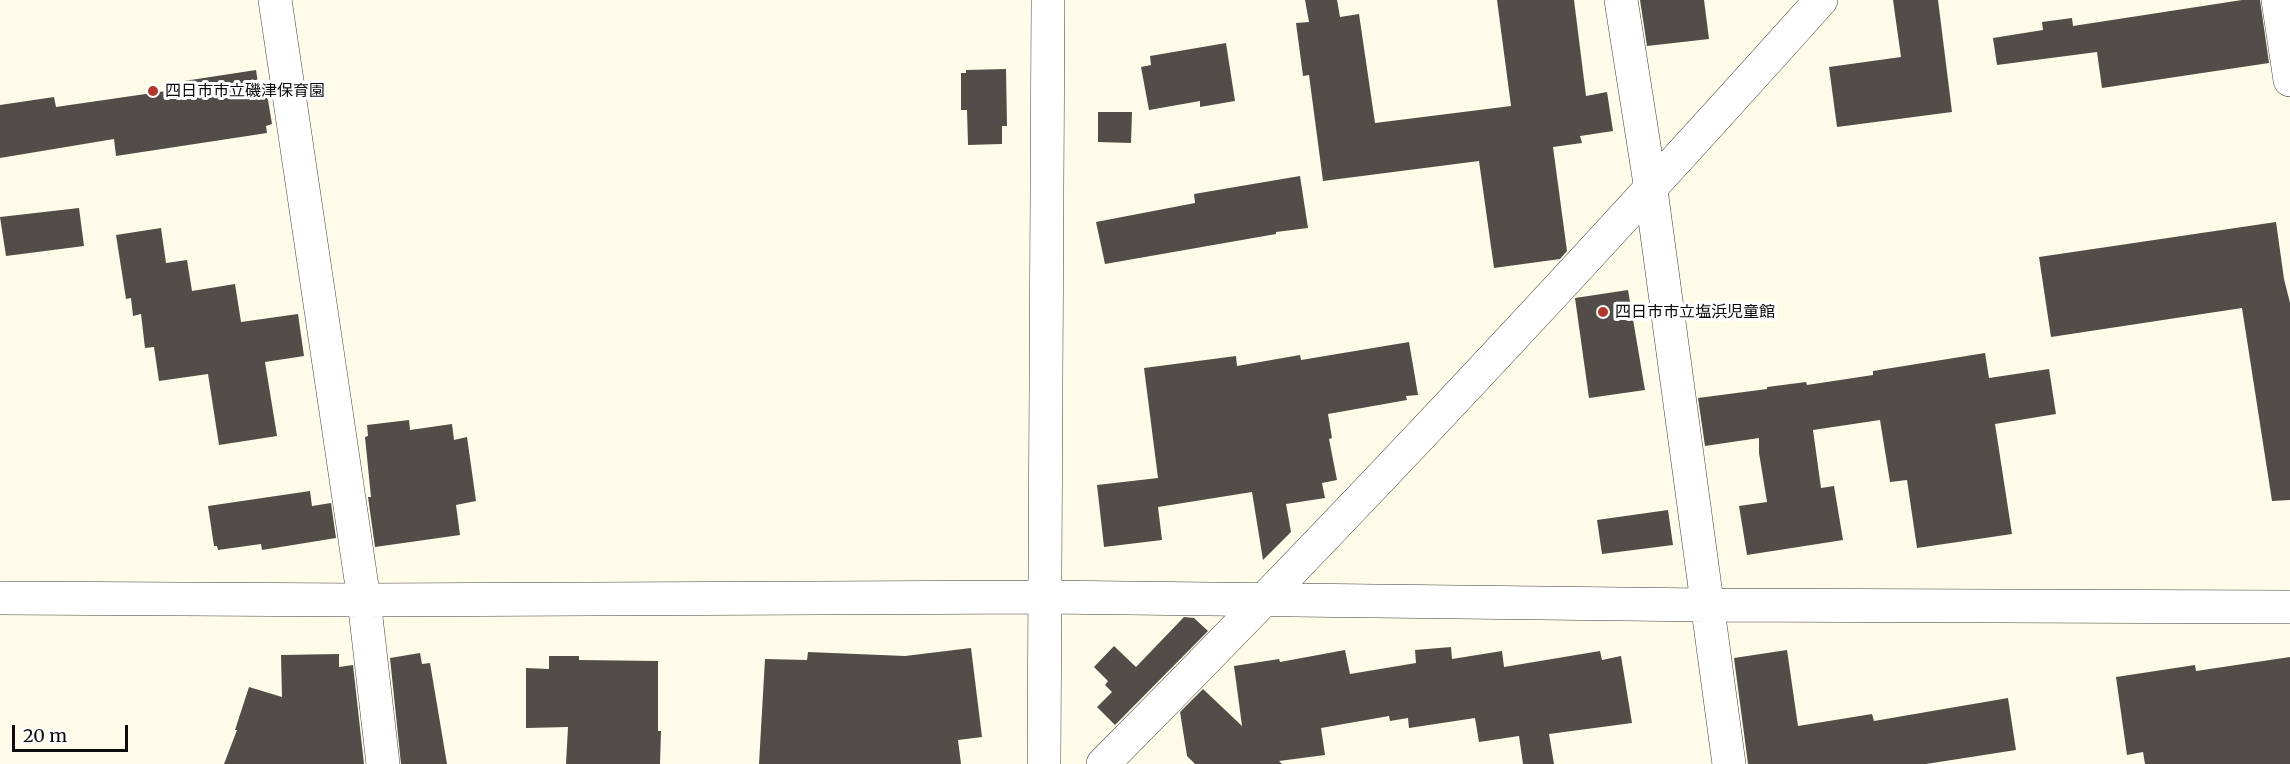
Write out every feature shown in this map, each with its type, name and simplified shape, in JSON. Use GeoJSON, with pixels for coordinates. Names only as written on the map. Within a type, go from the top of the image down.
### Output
{"type":"FeatureCollection","features":[{"type":"Feature","properties":{"kind":"street"},"geometry":{"type":"LineString","coordinates":[[275,0],[364,600],[383,764]]}},
{"type":"Feature","properties":{"kind":"street"},"geometry":{"type":"LineString","coordinates":[[1044,764],[1048,0]]}},
{"type":"Feature","properties":{"kind":"street"},"geometry":{"type":"LineString","coordinates":[[1621,0],[1651,190],[1729,764]]}},
{"type":"Feature","properties":{"kind":"street"},"geometry":{"type":"LineString","coordinates":[[1103,764],[1265,600],[1651,190],[1821,0]]}},
{"type":"Feature","properties":{"kind":"street"},"geometry":{"type":"LineString","coordinates":[[2278,0],[2290,80]]}},
{"type":"Feature","properties":{"kind":"street"},"geometry":{"type":"LineString","coordinates":[[0,598],[364,600],[1046,597],[1706,605],[2290,607]]}},
{"type":"Feature","properties":{"kind":"building"},"geometry":{"type":"Polygon","coordinates":[[[1305,0],[1337,0],[1340,17],[1359,14],[1375,123],[1511,106],[1497,0],[1574,0],[1586,96],[1607,92],[1613,131],[1580,136],[1582,143],[1553,147],[1567,251],[1560,259],[1494,268],[1479,161],[1323,181],[1309,75],[1303,76],[1296,23],[1309,22],[1305,0]]]}},
{"type":"Feature","properties":{"kind":"building"},"geometry":{"type":"Polygon","coordinates":[[[1640,0],[1704,0],[1709,39],[1647,46],[1640,0]]]}},
{"type":"Feature","properties":{"kind":"building"},"geometry":{"type":"Polygon","coordinates":[[[1893,0],[1938,0],[1952,112],[1837,127],[1829,67],[1901,57],[1893,0]]]}},
{"type":"Feature","properties":{"kind":"building"},"geometry":{"type":"Polygon","coordinates":[[[2242,0],[2260,0],[2269,63],[2102,88],[2097,52],[1997,65],[1993,38],[2043,30],[2042,22],[2072,18],[2073,26],[2242,0]]]}},
{"type":"Feature","properties":{"kind":"building"},"geometry":{"type":"Polygon","coordinates":[[[1226,43],[1235,101],[1200,107],[1200,101],[1149,110],[1141,67],[1151,65],[1150,56],[1226,43]]]}},
{"type":"Feature","properties":{"kind":"building"},"geometry":{"type":"Polygon","coordinates":[[[1006,69],[1007,126],[1002,126],[1002,144],[968,145],[967,110],[961,110],[961,73],[966,73],[966,70],[1006,69]]]}},
{"type":"Feature","properties":{"kind":"building"},"geometry":{"type":"Polygon","coordinates":[[[256,70],[258,83],[265,82],[272,124],[266,126],[267,133],[116,156],[114,139],[0,158],[0,105],[54,97],[56,107],[173,90],[171,83],[256,70]]]}},
{"type":"Feature","properties":{"kind":"building"},"geometry":{"type":"Polygon","coordinates":[[[1098,112],[1132,112],[1131,143],[1098,142],[1098,112]]]}},
{"type":"Feature","properties":{"kind":"building"},"geometry":{"type":"Polygon","coordinates":[[[1300,176],[1308,228],[1105,264],[1096,222],[1195,203],[1194,194],[1300,176]]]}},
{"type":"Feature","properties":{"kind":"building"},"geometry":{"type":"Polygon","coordinates":[[[79,208],[84,246],[6,256],[0,217],[79,208]]]}},
{"type":"Feature","properties":{"kind":"building"},"geometry":{"type":"Polygon","coordinates":[[[2276,222],[2284,279],[2290,303],[2290,500],[2272,501],[2242,308],[2051,337],[2039,257],[2276,222]]]}},
{"type":"Feature","properties":{"kind":"building"},"geometry":{"type":"Polygon","coordinates":[[[161,228],[166,263],[187,260],[192,291],[235,284],[241,322],[298,314],[304,356],[265,362],[277,436],[219,445],[208,374],[159,381],[154,347],[145,348],[141,314],[133,316],[131,298],[126,299],[116,235],[161,228]]]}},
{"type":"Feature","properties":{"kind":"building"},"geometry":{"type":"Polygon","coordinates":[[[1628,290],[1645,390],[1589,398],[1575,298],[1628,290]]]}},
{"type":"Feature","properties":{"kind":"building"},"geometry":{"type":"Polygon","coordinates":[[[1409,342],[1418,395],[1406,396],[1407,400],[1328,414],[1332,438],[1329,439],[1337,480],[1322,483],[1325,498],[1286,504],[1291,532],[1263,560],[1252,492],[1158,507],[1162,540],[1104,547],[1097,485],[1158,478],[1144,368],[1236,356],[1237,366],[1300,355],[1301,360],[1409,342]]]}},
{"type":"Feature","properties":{"kind":"building"},"geometry":{"type":"Polygon","coordinates":[[[1985,353],[1989,378],[2049,369],[2056,414],[1995,424],[2012,534],[1917,548],[1907,480],[1890,482],[1880,420],[1813,430],[1821,488],[1834,486],[1843,540],[1747,555],[1739,506],[1767,502],[1759,453],[1759,438],[1705,446],[1698,398],[1767,389],[1767,387],[1806,382],[1807,385],[1873,375],[1873,371],[1985,353]]]}},
{"type":"Feature","properties":{"kind":"building"},"geometry":{"type":"Polygon","coordinates":[[[409,420],[410,430],[452,424],[454,440],[467,437],[476,501],[456,505],[460,535],[375,547],[368,497],[371,497],[365,437],[368,436],[367,425],[409,420]]]}},
{"type":"Feature","properties":{"kind":"building"},"geometry":{"type":"Polygon","coordinates":[[[310,491],[312,506],[331,503],[336,538],[262,550],[261,544],[218,550],[217,546],[214,546],[208,506],[310,491]]]}},
{"type":"Feature","properties":{"kind":"building"},"geometry":{"type":"Polygon","coordinates":[[[1668,510],[1673,545],[1602,554],[1597,520],[1668,510]]]}},
{"type":"Feature","properties":{"kind":"building"},"geometry":{"type":"Polygon","coordinates":[[[1184,617],[1194,618],[1208,631],[1115,725],[1097,707],[1112,692],[1105,685],[1108,681],[1094,667],[1114,646],[1136,667],[1184,617]]]}},
{"type":"Feature","properties":{"kind":"building"},"geometry":{"type":"Polygon","coordinates":[[[1451,647],[1452,659],[1502,651],[1504,667],[1600,651],[1602,660],[1621,656],[1632,723],[1549,734],[1554,764],[1523,764],[1519,736],[1479,742],[1475,718],[1409,728],[1408,718],[1390,721],[1389,716],[1321,728],[1325,755],[1279,761],[1282,764],[1195,764],[1187,756],[1180,712],[1203,689],[1242,726],[1234,666],[1279,659],[1280,662],[1345,650],[1350,674],[1416,663],[1415,650],[1451,647]]]}},
{"type":"Feature","properties":{"kind":"building"},"geometry":{"type":"Polygon","coordinates":[[[971,648],[982,737],[958,740],[961,764],[759,764],[765,659],[807,660],[808,652],[905,656],[971,648]]]}},
{"type":"Feature","properties":{"kind":"building"},"geometry":{"type":"Polygon","coordinates":[[[1787,650],[1798,726],[1872,714],[1874,721],[2008,698],[2016,750],[1926,764],[1748,764],[1734,658],[1787,650]]]}},
{"type":"Feature","properties":{"kind":"building"},"geometry":{"type":"Polygon","coordinates":[[[420,653],[422,664],[430,663],[447,764],[401,764],[390,658],[420,653]]]}},
{"type":"Feature","properties":{"kind":"building"},"geometry":{"type":"Polygon","coordinates":[[[339,654],[339,667],[353,665],[364,764],[224,764],[237,730],[235,730],[249,687],[282,697],[281,655],[339,654]]]}},
{"type":"Feature","properties":{"kind":"building"},"geometry":{"type":"Polygon","coordinates":[[[549,656],[579,656],[579,660],[658,661],[660,764],[566,764],[568,727],[526,728],[526,668],[549,669],[549,656]]]}},
{"type":"Feature","properties":{"kind":"building"},"geometry":{"type":"Polygon","coordinates":[[[2290,657],[2290,764],[2145,764],[2143,752],[2127,755],[2116,677],[2195,665],[2196,671],[2290,657]]]}},
{"type":"Feature","properties":{"kind":"place","name":"四日市市立磯津保育園"},"geometry":{"type":"Point","coordinates":[153,91]}},
{"type":"Feature","properties":{"kind":"place","name":"四日市市立塩浜児童館"},"geometry":{"type":"Point","coordinates":[1603,312]}}]}
